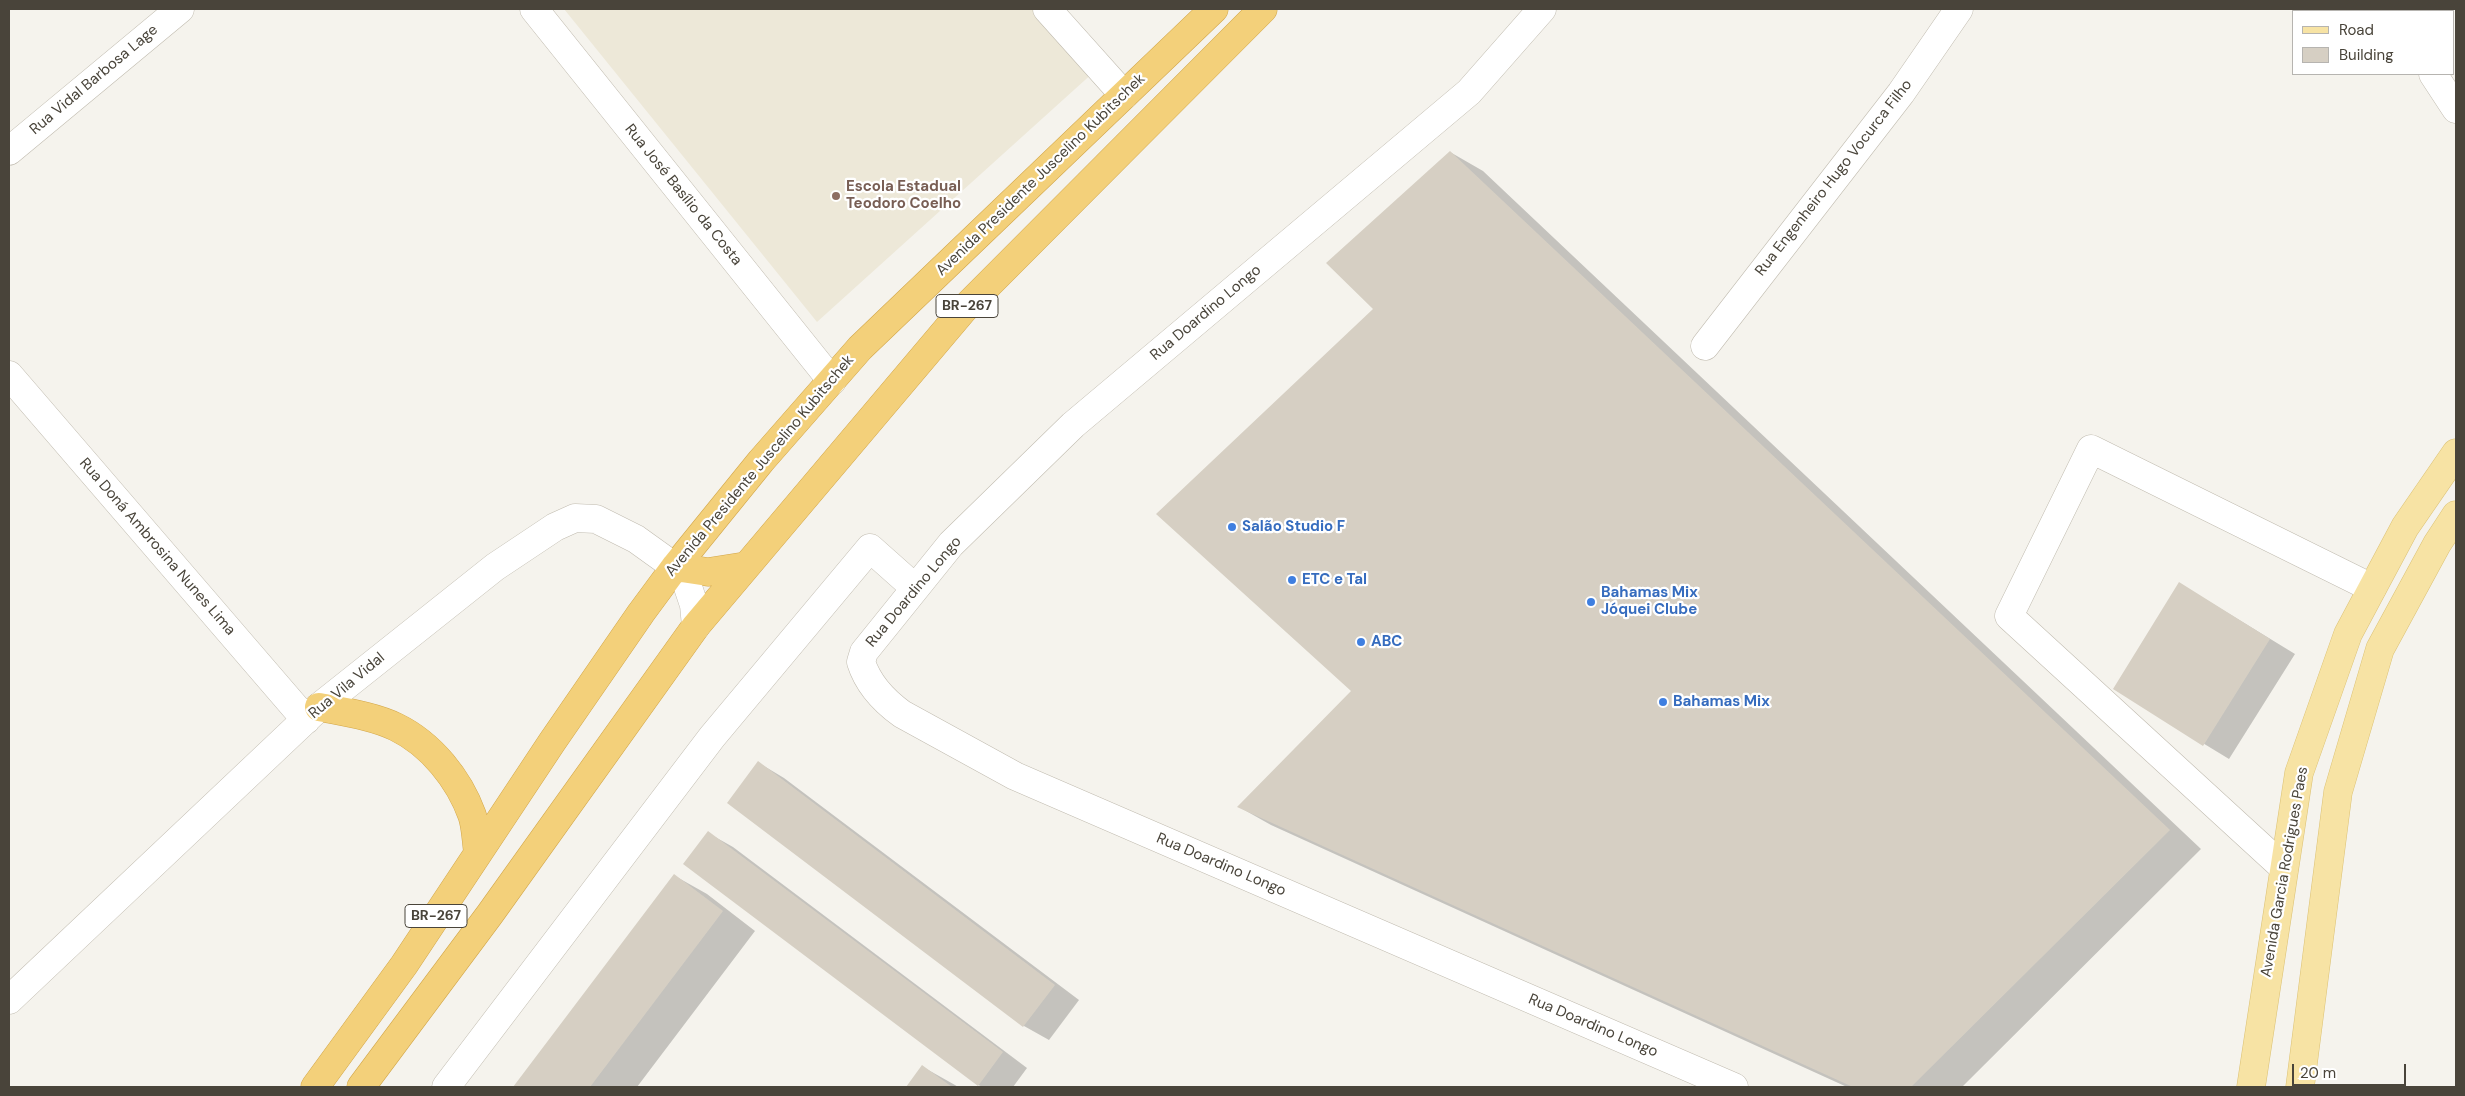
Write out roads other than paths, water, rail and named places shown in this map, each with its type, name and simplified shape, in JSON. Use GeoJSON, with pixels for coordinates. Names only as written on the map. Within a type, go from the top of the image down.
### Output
{"type":"FeatureCollection","features":[{"type":"Feature","properties":{"kind":"highway","name":"Avenida Presidente Juscelino Kubitschek"},"geometry":{"type":"LineString","coordinates":[[315,1087],[404,965],[552,742],[675,567],[761,461],[860,348],[1214,9]]}},
{"type":"Feature","properties":{"kind":"highway","name":"BR-267"},"geometry":{"type":"LineString","coordinates":[[361,1087],[490,914],[696,626],[746,566],[964,308],[1263,9]]}},
{"type":"Feature","properties":{"kind":"highway"},"geometry":{"type":"LineString","coordinates":[[675,567],[708,572],[746,566]]}},
{"type":"Feature","properties":{"kind":"highway"},"geometry":{"type":"LineString","coordinates":[[312,713],[375,720],[396,727],[410,736],[443,764],[457,783],[473,816],[478,853]]}},
{"type":"Feature","properties":{"kind":"main road","name":"Avenida Garcia Rodrigues Paes"},"geometry":{"type":"LineString","coordinates":[[2251,1087],[2299,773],[2348,634],[2405,527],[2456,453]]}},
{"type":"Feature","properties":{"kind":"main road"},"geometry":{"type":"LineString","coordinates":[[2300,1087],[2338,792],[2380,649],[2437,544],[2456,515]]}},
{"type":"Feature","properties":{"kind":"street","name":"Rua Vidal Barbosa Lage"},"geometry":{"type":"LineString","coordinates":[[9,151],[180,9]]}},
{"type":"Feature","properties":{"kind":"street","name":"Rua José Basílio da Costa"},"geometry":{"type":"LineString","coordinates":[[534,9],[832,381]]}},
{"type":"Feature","properties":{"kind":"street"},"geometry":{"type":"LineString","coordinates":[[1047,9],[1124,95]]}},
{"type":"Feature","properties":{"kind":"street","name":"Rua Doardino Longo"},"geometry":{"type":"LineString","coordinates":[[1542,9],[1469,92],[1073,425],[951,544],[861,657],[862,665],[875,689],[887,703],[902,714],[1015,776],[1734,1087]]}},
{"type":"Feature","properties":{"kind":"street","name":"Rua Engenheiro Hugo Vocurca Filho"},"geometry":{"type":"LineString","coordinates":[[1705,346],[1901,93],[1959,9]]}},
{"type":"Feature","properties":{"kind":"street"},"geometry":{"type":"LineString","coordinates":[[2434,75],[2456,109]]}},
{"type":"Feature","properties":{"kind":"street","name":"Rua Doná Ambrosina Nunes Lima"},"geometry":{"type":"LineString","coordinates":[[9,375],[312,713]]}},
{"type":"Feature","properties":{"kind":"street"},"geometry":{"type":"LineString","coordinates":[[2284,868],[2009,616],[2091,449],[2372,588]]}},
{"type":"Feature","properties":{"kind":"street","name":"Rua Vila Vidal"},"geometry":{"type":"LineString","coordinates":[[9,1000],[312,713],[495,567],[555,527],[575,518],[596,519],[636,539],[675,567],[690,592],[694,605],[696,626]]}},
{"type":"Feature","properties":{"kind":"street"},"geometry":{"type":"LineString","coordinates":[[446,1087],[712,738],[870,548],[915,588]]}},
{"type":"Feature","properties":{"kind":"place","name":"Escola Estadual Teodoro Coelho"},"geometry":{"type":"Point","coordinates":[836,196]}},
{"type":"Feature","properties":{"kind":"place","name":"Salão Studio F"},"geometry":{"type":"Point","coordinates":[1232,527]}},
{"type":"Feature","properties":{"kind":"place","name":"ETC e Tal"},"geometry":{"type":"Point","coordinates":[1292,580]}},
{"type":"Feature","properties":{"kind":"place","name":"Bahamas Mix Jóquei Clube"},"geometry":{"type":"Point","coordinates":[1591,602]}},
{"type":"Feature","properties":{"kind":"place","name":"ABC"},"geometry":{"type":"Point","coordinates":[1361,642]}},
{"type":"Feature","properties":{"kind":"place","name":"Bahamas Mix"},"geometry":{"type":"Point","coordinates":[1663,702]}}]}
